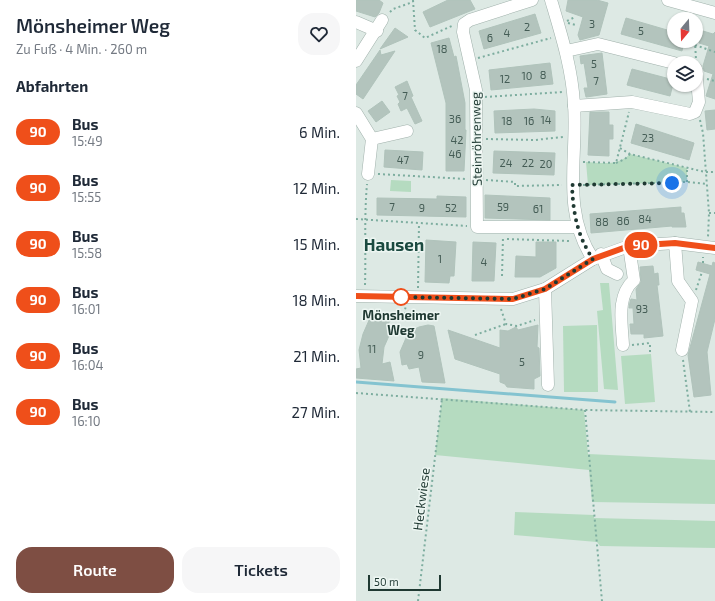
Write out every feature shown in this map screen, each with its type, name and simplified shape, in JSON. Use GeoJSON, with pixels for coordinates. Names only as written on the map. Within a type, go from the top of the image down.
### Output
{"type":"FeatureCollection","features":[{"type":"Feature","properties":{"kind":"street"},"geometry":{"type":"LineString","coordinates":[[464,24],[470,20],[532,0]]}},
{"type":"Feature","properties":{"kind":"street"},"geometry":{"type":"LineString","coordinates":[[551,0],[566,51],[574,106],[574,162],[572,185],[573,206],[578,227],[584,246],[597,256],[607,269],[617,274]]}},
{"type":"Feature","properties":{"kind":"street"},"geometry":{"type":"LineString","coordinates":[[668,0],[715,13]]}},
{"type":"Feature","properties":{"kind":"street"},"geometry":{"type":"LineString","coordinates":[[356,22],[379,25],[357,56]]}},
{"type":"Feature","properties":{"kind":"street","name":"Steinröhrenweg"},"geometry":{"type":"LineString","coordinates":[[464,24],[463,32],[476,98],[478,179],[477,227]]}},
{"type":"Feature","properties":{"kind":"street"},"geometry":{"type":"LineString","coordinates":[[566,51],[598,44],[667,61]]}},
{"type":"Feature","properties":{"kind":"street"},"geometry":{"type":"LineString","coordinates":[[574,106],[632,102],[690,114],[695,112],[699,102],[698,92]]}},
{"type":"Feature","properties":{"kind":"street"},"geometry":{"type":"LineString","coordinates":[[356,113],[372,139],[368,174]]}},
{"type":"Feature","properties":{"kind":"street"},"geometry":{"type":"LineString","coordinates":[[372,139],[407,131]]}},
{"type":"Feature","properties":{"kind":"street"},"geometry":{"type":"LineString","coordinates":[[477,227],[578,227]]}},
{"type":"Feature","properties":{"kind":"street"},"geometry":{"type":"LineString","coordinates":[[360,296],[513,299],[545,289],[597,256],[629,246],[675,243],[711,247]]}},
{"type":"Feature","properties":{"kind":"street"},"geometry":{"type":"LineString","coordinates":[[675,243],[678,281],[692,301],[682,350]]}},
{"type":"Feature","properties":{"kind":"street"},"geometry":{"type":"LineString","coordinates":[[623,345],[622,300],[628,285],[634,280],[629,246]]}},
{"type":"Feature","properties":{"kind":"street"},"geometry":{"type":"LineString","coordinates":[[545,289],[548,385]]}},
{"type":"Feature","properties":{"kind":"path"},"geometry":{"type":"LineString","coordinates":[[379,25],[393,9],[413,1],[415,30],[425,38],[457,24],[464,24]]}},
{"type":"Feature","properties":{"kind":"path"},"geometry":{"type":"LineString","coordinates":[[469,61],[561,35]]}},
{"type":"Feature","properties":{"kind":"path"},"geometry":{"type":"LineString","coordinates":[[703,48],[715,52]]}},
{"type":"Feature","properties":{"kind":"path"},"geometry":{"type":"LineString","coordinates":[[476,98],[554,93]]}},
{"type":"Feature","properties":{"kind":"path"},"geometry":{"type":"LineString","coordinates":[[616,163],[632,102]]}},
{"type":"Feature","properties":{"kind":"path"},"geometry":{"type":"LineString","coordinates":[[695,112],[703,133],[711,247]]}},
{"type":"Feature","properties":{"kind":"path"},"geometry":{"type":"LineString","coordinates":[[477,139],[535,140],[573,137]]}},
{"type":"Feature","properties":{"kind":"path"},"geometry":{"type":"LineString","coordinates":[[620,148],[630,154],[687,168],[706,172],[715,172]]}},
{"type":"Feature","properties":{"kind":"path"},"geometry":{"type":"LineString","coordinates":[[574,162],[616,163],[625,159],[630,154]]}},
{"type":"Feature","properties":{"kind":"path"},"geometry":{"type":"LineString","coordinates":[[687,168],[687,182]]}},
{"type":"Feature","properties":{"kind":"path"},"geometry":{"type":"LineString","coordinates":[[360,296],[367,236],[364,220],[368,174],[463,179]]}},
{"type":"Feature","properties":{"kind":"path"},"geometry":{"type":"LineString","coordinates":[[478,179],[515,182],[515,186],[687,182],[706,184]]}},
{"type":"Feature","properties":{"kind":"path"},"geometry":{"type":"LineString","coordinates":[[709,213],[715,213]]}},
{"type":"Feature","properties":{"kind":"path"},"geometry":{"type":"LineString","coordinates":[[356,219],[477,227]]}},
{"type":"Feature","properties":{"kind":"path"},"geometry":{"type":"LineString","coordinates":[[418,297],[419,222]]}},
{"type":"Feature","properties":{"kind":"path"},"geometry":{"type":"LineString","coordinates":[[502,276],[504,226]]}},
{"type":"Feature","properties":{"kind":"path"},"geometry":{"type":"LineString","coordinates":[[503,239],[569,241]]}},
{"type":"Feature","properties":{"kind":"path"},"geometry":{"type":"LineString","coordinates":[[692,301],[702,272]]}},
{"type":"Feature","properties":{"kind":"path"},"geometry":{"type":"LineString","coordinates":[[498,299],[506,324]]}},
{"type":"Feature","properties":{"kind":"path"},"geometry":{"type":"LineString","coordinates":[[393,315],[406,312]]}},
{"type":"Feature","properties":{"kind":"path"},"geometry":{"type":"LineString","coordinates":[[475,335],[506,324],[517,326],[546,317]]}},
{"type":"Feature","properties":{"kind":"path"},"geometry":{"type":"LineString","coordinates":[[623,345],[650,343],[650,354]]}},
{"type":"Feature","properties":{"kind":"path"},"geometry":{"type":"LineString","coordinates":[[682,350],[690,412]]}},
{"type":"Feature","properties":{"kind":"path"},"geometry":{"type":"LineString","coordinates":[[356,393],[442,398],[584,410],[715,412]]}},
{"type":"Feature","properties":{"kind":"path","name":"Heckwiese"},"geometry":{"type":"LineString","coordinates":[[418,601],[442,398]]}},
{"type":"Feature","properties":{"kind":"path"},"geometry":{"type":"LineString","coordinates":[[584,410],[602,601]]}},
{"type":"Feature","properties":{"kind":"green space"},"geometry":{"type":"Polygon","coordinates":[[[630,154],[687,168],[687,182],[588,185],[586,162],[610,163],[625,158],[630,154]]]}},
{"type":"Feature","properties":{"kind":"green space"},"geometry":{"type":"Polygon","coordinates":[[[391,180],[411,181],[411,192],[390,191],[391,180]]]}},
{"type":"Feature","properties":{"kind":"green space"},"geometry":{"type":"Polygon","coordinates":[[[600,283],[609,283],[618,390],[604,389],[597,311],[603,310],[600,283]]]}},
{"type":"Feature","properties":{"kind":"green space"},"geometry":{"type":"Polygon","coordinates":[[[597,325],[598,392],[564,392],[563,326],[597,325]]]}},
{"type":"Feature","properties":{"kind":"green space"},"geometry":{"type":"Polygon","coordinates":[[[651,354],[655,402],[625,404],[621,356],[651,354]]]}},
{"type":"Feature","properties":{"kind":"green space"},"geometry":{"type":"Polygon","coordinates":[[[442,398],[584,410],[588,454],[715,460],[715,504],[592,502],[589,470],[435,455],[442,398]]]}},
{"type":"Feature","properties":{"kind":"green space"},"geometry":{"type":"Polygon","coordinates":[[[515,512],[594,515],[594,518],[715,521],[715,548],[600,546],[597,542],[514,535],[515,512]]]}},
{"type":"Feature","properties":{"kind":"building"},"geometry":{"type":"Polygon","coordinates":[[[356,0],[379,0],[383,3],[379,13],[375,17],[356,11],[356,0]]]}},
{"type":"Feature","properties":{"kind":"building"},"geometry":{"type":"Polygon","coordinates":[[[448,0],[470,0],[475,9],[430,27],[423,12],[448,0]]]}},
{"type":"Feature","properties":{"kind":"building"},"geometry":{"type":"Polygon","coordinates":[[[568,0],[597,0],[608,3],[599,35],[580,40],[578,35],[583,17],[566,11],[568,0]]]}},
{"type":"Feature","properties":{"kind":"building"},"geometry":{"type":"Polygon","coordinates":[[[535,14],[541,33],[484,49],[479,31],[535,14]]]}},
{"type":"Feature","properties":{"kind":"building"},"geometry":{"type":"Polygon","coordinates":[[[626,18],[667,30],[667,47],[621,34],[626,18]]]}},
{"type":"Feature","properties":{"kind":"building"},"geometry":{"type":"Polygon","coordinates":[[[395,28],[408,37],[380,49],[395,28]]]}},
{"type":"Feature","properties":{"kind":"building"},"geometry":{"type":"Polygon","coordinates":[[[703,31],[713,34],[715,32],[715,99],[706,96],[713,74],[704,71],[703,66],[709,46],[703,44],[703,31]]]}},
{"type":"Feature","properties":{"kind":"building"},"geometry":{"type":"Polygon","coordinates":[[[449,38],[454,57],[456,56],[465,103],[466,130],[464,171],[446,171],[446,103],[431,43],[449,38]]]}},
{"type":"Feature","properties":{"kind":"building"},"geometry":{"type":"Polygon","coordinates":[[[671,48],[683,48],[682,51],[671,48]]]}},
{"type":"Feature","properties":{"kind":"building"},"geometry":{"type":"Polygon","coordinates":[[[380,50],[381,55],[395,51],[363,99],[356,94],[356,85],[380,50]]]}},
{"type":"Feature","properties":{"kind":"building"},"geometry":{"type":"Polygon","coordinates":[[[602,53],[607,94],[586,97],[584,88],[588,88],[584,63],[581,64],[580,56],[602,53]]]}},
{"type":"Feature","properties":{"kind":"building"},"geometry":{"type":"Polygon","coordinates":[[[550,63],[553,84],[491,90],[489,70],[550,63]]]}},
{"type":"Feature","properties":{"kind":"building"},"geometry":{"type":"Polygon","coordinates":[[[632,69],[667,78],[667,92],[671,92],[670,96],[627,85],[632,69]]]}},
{"type":"Feature","properties":{"kind":"building"},"geometry":{"type":"Polygon","coordinates":[[[407,81],[413,96],[411,97],[422,121],[415,124],[407,108],[401,111],[398,104],[400,102],[397,96],[399,95],[395,87],[407,81]]]}},
{"type":"Feature","properties":{"kind":"building"},"geometry":{"type":"Polygon","coordinates":[[[382,101],[390,112],[376,122],[368,111],[382,101]]]}},
{"type":"Feature","properties":{"kind":"building"},"geometry":{"type":"Polygon","coordinates":[[[534,109],[555,111],[555,131],[495,133],[494,111],[534,109]]]}},
{"type":"Feature","properties":{"kind":"building"},"geometry":{"type":"Polygon","coordinates":[[[715,110],[715,129],[707,130],[705,111],[715,110]]]}},
{"type":"Feature","properties":{"kind":"building"},"geometry":{"type":"Polygon","coordinates":[[[590,112],[609,112],[609,125],[613,125],[613,139],[609,139],[609,156],[588,155],[590,112]]]}},
{"type":"Feature","properties":{"kind":"building"},"geometry":{"type":"Polygon","coordinates":[[[636,124],[694,143],[689,160],[631,143],[636,124]]]}},
{"type":"Feature","properties":{"kind":"building"},"geometry":{"type":"Polygon","coordinates":[[[385,150],[423,152],[422,170],[384,167],[385,150]]]}},
{"type":"Feature","properties":{"kind":"building"},"geometry":{"type":"Polygon","coordinates":[[[494,151],[555,153],[554,175],[493,173],[494,151]]]}},
{"type":"Feature","properties":{"kind":"building"},"geometry":{"type":"Polygon","coordinates":[[[485,195],[550,198],[550,220],[485,218],[485,195]]]}},
{"type":"Feature","properties":{"kind":"building"},"geometry":{"type":"Polygon","coordinates":[[[437,196],[466,197],[466,217],[377,215],[377,198],[437,199],[437,196]]]}},
{"type":"Feature","properties":{"kind":"building"},"geometry":{"type":"Polygon","coordinates":[[[681,207],[681,213],[684,213],[686,227],[672,226],[591,233],[590,214],[681,207]]]}},
{"type":"Feature","properties":{"kind":"building"},"geometry":{"type":"Polygon","coordinates":[[[426,240],[456,242],[454,276],[450,276],[449,283],[425,282],[426,240]]]}},
{"type":"Feature","properties":{"kind":"building"},"geometry":{"type":"Polygon","coordinates":[[[473,242],[496,243],[494,281],[472,281],[473,242]]]}},
{"type":"Feature","properties":{"kind":"building"},"geometry":{"type":"Polygon","coordinates":[[[536,242],[556,242],[556,268],[540,277],[515,277],[516,256],[536,257],[536,242]]]}},
{"type":"Feature","properties":{"kind":"building"},"geometry":{"type":"Polygon","coordinates":[[[698,262],[712,266],[713,262],[715,263],[715,319],[707,352],[711,395],[694,397],[688,355],[710,274],[696,270],[698,262]]]}},
{"type":"Feature","properties":{"kind":"building"},"geometry":{"type":"Polygon","coordinates":[[[653,266],[654,274],[658,273],[659,285],[657,285],[663,336],[644,338],[644,334],[631,334],[630,324],[634,324],[633,308],[629,308],[631,299],[637,300],[636,289],[641,282],[640,267],[653,266]]]}},
{"type":"Feature","properties":{"kind":"building"},"geometry":{"type":"Polygon","coordinates":[[[380,316],[391,320],[387,325],[392,329],[384,347],[382,364],[390,362],[394,381],[356,378],[356,369],[361,368],[359,350],[363,334],[370,318],[378,318],[380,316]]]}},
{"type":"Feature","properties":{"kind":"building"},"geometry":{"type":"Polygon","coordinates":[[[428,325],[434,326],[445,383],[422,382],[419,367],[409,369],[407,364],[402,365],[400,352],[406,338],[411,331],[428,325]]]}},
{"type":"Feature","properties":{"kind":"building"},"geometry":{"type":"Polygon","coordinates":[[[538,325],[537,347],[539,348],[540,376],[534,379],[534,389],[507,387],[505,384],[500,382],[500,374],[455,359],[448,330],[500,348],[500,330],[508,331],[516,327],[518,330],[538,325]]]}},
{"type":"Feature","properties":{"kind":"waterway"},"geometry":{"type":"LineString","coordinates":[[356,382],[615,402]]}},
{"type":"Feature","properties":{"kind":"bus line","name":"90"},"geometry":{"type":"LineString","coordinates":[[356,296],[513,299],[545,289],[601,254],[629,246],[675,243],[715,248]]}},
{"type":"Feature","properties":{"kind":"place","name":"Mönsheimer Weg"},"geometry":{"type":"Point","coordinates":[401,297]}},
{"type":"Feature","properties":{"kind":"district","name":"Hausen"},"geometry":{"type":"Point","coordinates":[394,245]}},
{"type":"Feature","properties":{"kind":"route"},"geometry":{"type":"LineString","coordinates":[[401,297],[513,299],[545,289],[593,259],[580,237],[573,206],[572,185],[672,183]]}}]}
